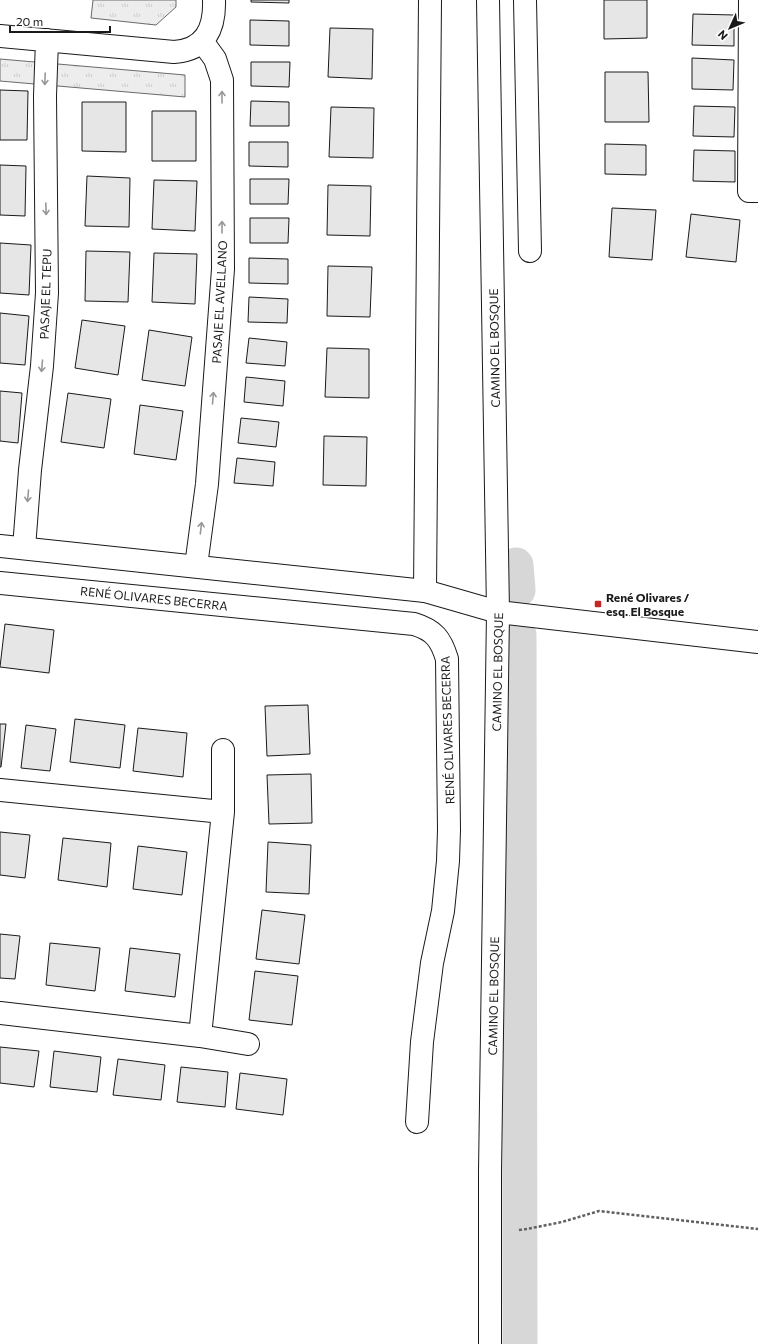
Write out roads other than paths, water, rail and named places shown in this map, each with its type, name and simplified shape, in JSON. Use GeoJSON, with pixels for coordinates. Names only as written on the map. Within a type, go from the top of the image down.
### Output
{"type":"FeatureCollection","features":[{"type":"Feature","properties":{"kind":"street"},"geometry":{"type":"LineString","coordinates":[[0,36],[174,52],[184,51],[194,47],[209,33],[213,24],[215,12],[214,0]]}},
{"type":"Feature","properties":{"kind":"street"},"geometry":{"type":"LineString","coordinates":[[426,591],[430,0]]}},
{"type":"Feature","properties":{"kind":"street","name":"CAMINO EL BOSQUE"},"geometry":{"type":"LineString","coordinates":[[488,0],[498,612],[490,1172],[490,1344]]}},
{"type":"Feature","properties":{"kind":"street"},"geometry":{"type":"LineString","coordinates":[[526,0],[530,251]]}},
{"type":"Feature","properties":{"kind":"street"},"geometry":{"type":"LineString","coordinates":[[750,0],[754,191]]}},
{"type":"Feature","properties":{"kind":"street","name":"PASAJE EL TEPU"},"geometry":{"type":"LineString","coordinates":[[24,548],[30,470],[42,366],[47,293],[45,96],[47,40]]}},
{"type":"Feature","properties":{"kind":"street","name":"PASAJE EL AVELLANO"},"geometry":{"type":"LineString","coordinates":[[196,566],[206,484],[222,270],[222,80],[215,59],[202,41]]}},
{"type":"Feature","properties":{"kind":"street"},"geometry":{"type":"LineString","coordinates":[[0,546],[426,591],[498,612],[758,642]]}},
{"type":"Feature","properties":{"kind":"street","name":"RENÉ OLIVARES BECERRA"},"geometry":{"type":"LineString","coordinates":[[0,583],[414,624],[424,627],[435,635],[443,645],[447,659],[448,861],[444,905],[432,963],[422,1042],[417,1122]]}},
{"type":"Feature","properties":{"kind":"street"},"geometry":{"type":"LineString","coordinates":[[200,1036],[222,812],[223,750]]}},
{"type":"Feature","properties":{"kind":"street"},"geometry":{"type":"LineString","coordinates":[[0,790],[222,812]]}},
{"type":"Feature","properties":{"kind":"street"},"geometry":{"type":"LineString","coordinates":[[0,1013],[200,1036],[248,1044]]}},
{"type":"Feature","properties":{"kind":"waterway"},"geometry":{"type":"LineString","coordinates":[[516,565],[518,590]]}},
{"type":"Feature","properties":{"kind":"waterway"},"geometry":{"type":"LineString","coordinates":[[519,635],[520,1344]]}},
{"type":"Feature","properties":{"kind":"place","name":"René Olivares / esq. El Bosque"},"geometry":{"type":"Point","coordinates":[598,604]}}]}
